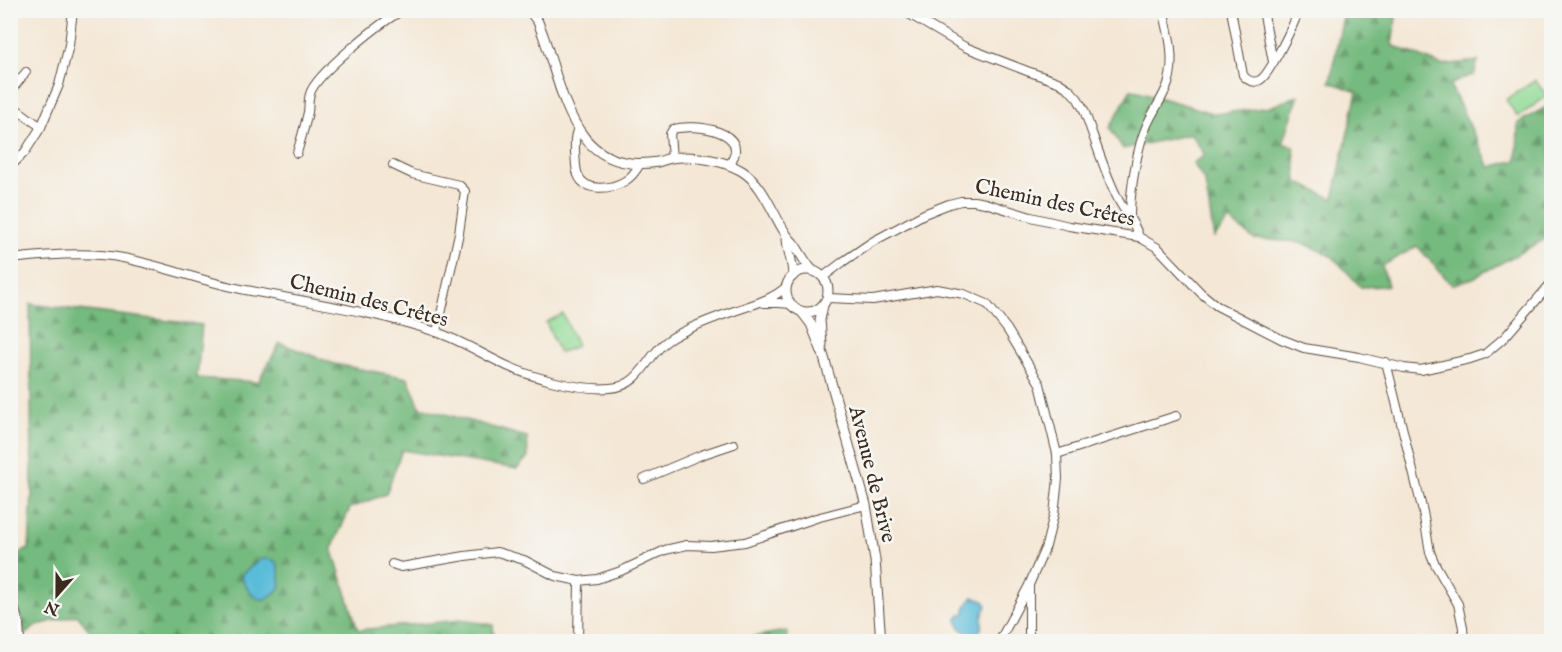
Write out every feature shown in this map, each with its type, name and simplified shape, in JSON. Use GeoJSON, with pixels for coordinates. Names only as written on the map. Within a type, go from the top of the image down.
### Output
{"type":"FeatureCollection","features":[{"type":"Feature","properties":{"kind":"street"},"geometry":{"type":"LineString","coordinates":[[10,167],[25,152],[41,127],[59,85],[69,45],[73,10]]}},
{"type":"Feature","properties":{"kind":"street"},"geometry":{"type":"LineString","coordinates":[[297,153],[310,92],[319,79],[357,43],[403,10]]}},
{"type":"Feature","properties":{"kind":"street"},"geometry":{"type":"LineString","coordinates":[[419,10],[438,12],[453,10]]}},
{"type":"Feature","properties":{"kind":"street"},"geometry":{"type":"LineString","coordinates":[[530,10],[543,35],[572,120],[588,142],[607,156],[640,164],[672,158],[711,159],[743,172],[755,183],[764,194],[787,237],[794,243],[805,262],[827,283],[828,290],[820,320],[823,354]]}},
{"type":"Feature","properties":{"kind":"street"},"geometry":{"type":"LineString","coordinates":[[902,10],[965,47],[1058,82],[1069,89],[1084,110],[1113,187],[1136,226],[1139,237]]}},
{"type":"Feature","properties":{"kind":"street"},"geometry":{"type":"LineString","coordinates":[[1130,218],[1132,191],[1146,126],[1168,83],[1172,65],[1170,36],[1163,10]]}},
{"type":"Feature","properties":{"kind":"street"},"geometry":{"type":"LineString","coordinates":[[1231,10],[1243,75],[1250,81],[1260,80],[1273,62],[1299,10]]}},
{"type":"Feature","properties":{"kind":"street"},"geometry":{"type":"LineString","coordinates":[[1263,10],[1273,62]]}},
{"type":"Feature","properties":{"kind":"street"},"geometry":{"type":"LineString","coordinates":[[10,92],[26,72]]}},
{"type":"Feature","properties":{"kind":"street"},"geometry":{"type":"LineString","coordinates":[[10,103],[41,127]]}},
{"type":"Feature","properties":{"kind":"street"},"geometry":{"type":"LineString","coordinates":[[672,158],[670,134],[673,129],[682,127],[712,130],[732,140],[736,151],[729,165]]}},
{"type":"Feature","properties":{"kind":"street"},"geometry":{"type":"LineString","coordinates":[[578,129],[575,134],[578,175],[590,186],[602,188],[624,182],[634,174],[640,164]]}},
{"type":"Feature","properties":{"kind":"street"},"geometry":{"type":"LineString","coordinates":[[393,165],[412,174],[459,185],[465,192],[459,233],[437,332]]}},
{"type":"Feature","properties":{"kind":"street","name":"Chemin des Crêtes"},"geometry":{"type":"LineString","coordinates":[[823,277],[872,242],[914,219],[949,204],[974,201],[1070,226],[1139,237],[1158,248],[1201,293],[1217,306],[1281,339],[1304,348],[1421,370],[1485,354],[1505,337],[1551,282]]}},
{"type":"Feature","properties":{"kind":"street"},"geometry":{"type":"LineString","coordinates":[[787,237],[787,246],[793,263],[793,276]]}},
{"type":"Feature","properties":{"kind":"street","name":"Chemin des Crêtes"},"geometry":{"type":"LineString","coordinates":[[10,259],[68,255],[104,255],[123,258],[197,279],[363,313],[437,332],[520,371],[575,387],[590,388],[612,388],[627,384],[641,373],[666,341],[707,322],[759,303],[780,293],[786,287]]}},
{"type":"Feature","properties":{"kind":"street"},"geometry":{"type":"LineString","coordinates":[[813,271],[802,271],[793,276],[786,287],[787,296],[791,304],[801,311],[810,324],[823,354]]}},
{"type":"Feature","properties":{"kind":"street"},"geometry":{"type":"LineString","coordinates":[[801,311],[816,310],[825,302],[873,300],[937,289],[964,294],[987,304],[1007,329],[1040,384],[1057,454],[1058,479],[1054,514],[1046,546],[1029,585],[999,642]]}},
{"type":"Feature","properties":{"kind":"street","name":"Chemin des Crêtes"},"geometry":{"type":"LineString","coordinates":[[759,303],[791,304]]}},
{"type":"Feature","properties":{"kind":"street","name":"Avenue de Brive"},"geometry":{"type":"LineString","coordinates":[[823,354],[866,505],[875,560],[881,642]]}},
{"type":"Feature","properties":{"kind":"street"},"geometry":{"type":"LineString","coordinates":[[1386,362],[1423,512],[1430,552],[1458,604],[1464,642]]}},
{"type":"Feature","properties":{"kind":"street"},"geometry":{"type":"LineString","coordinates":[[1057,454],[1176,416]]}},
{"type":"Feature","properties":{"kind":"street"},"geometry":{"type":"LineString","coordinates":[[644,479],[734,444]]}},
{"type":"Feature","properties":{"kind":"street"},"geometry":{"type":"LineString","coordinates":[[392,564],[401,567],[497,552],[524,560],[555,576],[579,581],[597,579],[621,571],[665,550],[687,545],[711,546],[745,542],[816,518],[866,505]]}},
{"type":"Feature","properties":{"kind":"street"},"geometry":{"type":"LineString","coordinates":[[578,642],[579,581]]}},
{"type":"Feature","properties":{"kind":"street"},"geometry":{"type":"LineString","coordinates":[[1029,585],[1029,642]]}},
{"type":"Feature","properties":{"kind":"street"},"geometry":{"type":"LineString","coordinates":[[10,595],[19,622],[20,642]]}},
{"type":"Feature","properties":{"kind":"green space"},"geometry":{"type":"Polygon","coordinates":[[[1344,11],[1397,11],[1392,45],[1441,65],[1478,61],[1474,75],[1450,85],[1490,167],[1517,160],[1518,123],[1551,104],[1551,236],[1473,278],[1452,285],[1417,246],[1382,266],[1388,286],[1361,287],[1333,257],[1301,242],[1254,239],[1229,220],[1214,238],[1205,182],[1193,163],[1205,155],[1191,134],[1123,149],[1110,128],[1131,89],[1216,114],[1270,107],[1299,95],[1283,143],[1294,147],[1297,182],[1333,199],[1357,92],[1330,82],[1344,11]]]}},
{"type":"Feature","properties":{"kind":"green space"},"geometry":{"type":"Polygon","coordinates":[[[1535,80],[1547,96],[1518,117],[1506,100],[1535,80]]]}},
{"type":"Feature","properties":{"kind":"green space"},"geometry":{"type":"Polygon","coordinates":[[[30,304],[202,325],[197,378],[258,382],[280,343],[334,364],[408,378],[420,407],[527,437],[528,457],[517,469],[402,450],[386,494],[350,508],[332,548],[358,630],[461,620],[493,625],[494,641],[98,641],[77,615],[38,625],[25,634],[11,587],[10,557],[29,549],[32,494],[30,304]]]}},
{"type":"Feature","properties":{"kind":"green space"},"geometry":{"type":"Polygon","coordinates":[[[563,314],[577,346],[559,353],[546,322],[563,314]]]}},
{"type":"Feature","properties":{"kind":"green space"},"geometry":{"type":"Polygon","coordinates":[[[787,631],[787,641],[727,641],[787,631]]]}},
{"type":"Feature","properties":{"kind":"water"},"geometry":{"type":"Polygon","coordinates":[[[261,559],[275,561],[278,565],[281,587],[264,599],[252,595],[241,575],[261,559]]]}},
{"type":"Feature","properties":{"kind":"water"},"geometry":{"type":"Polygon","coordinates":[[[973,597],[984,601],[987,606],[982,617],[982,626],[977,634],[964,631],[957,619],[964,614],[967,604],[973,597]]]}}]}
